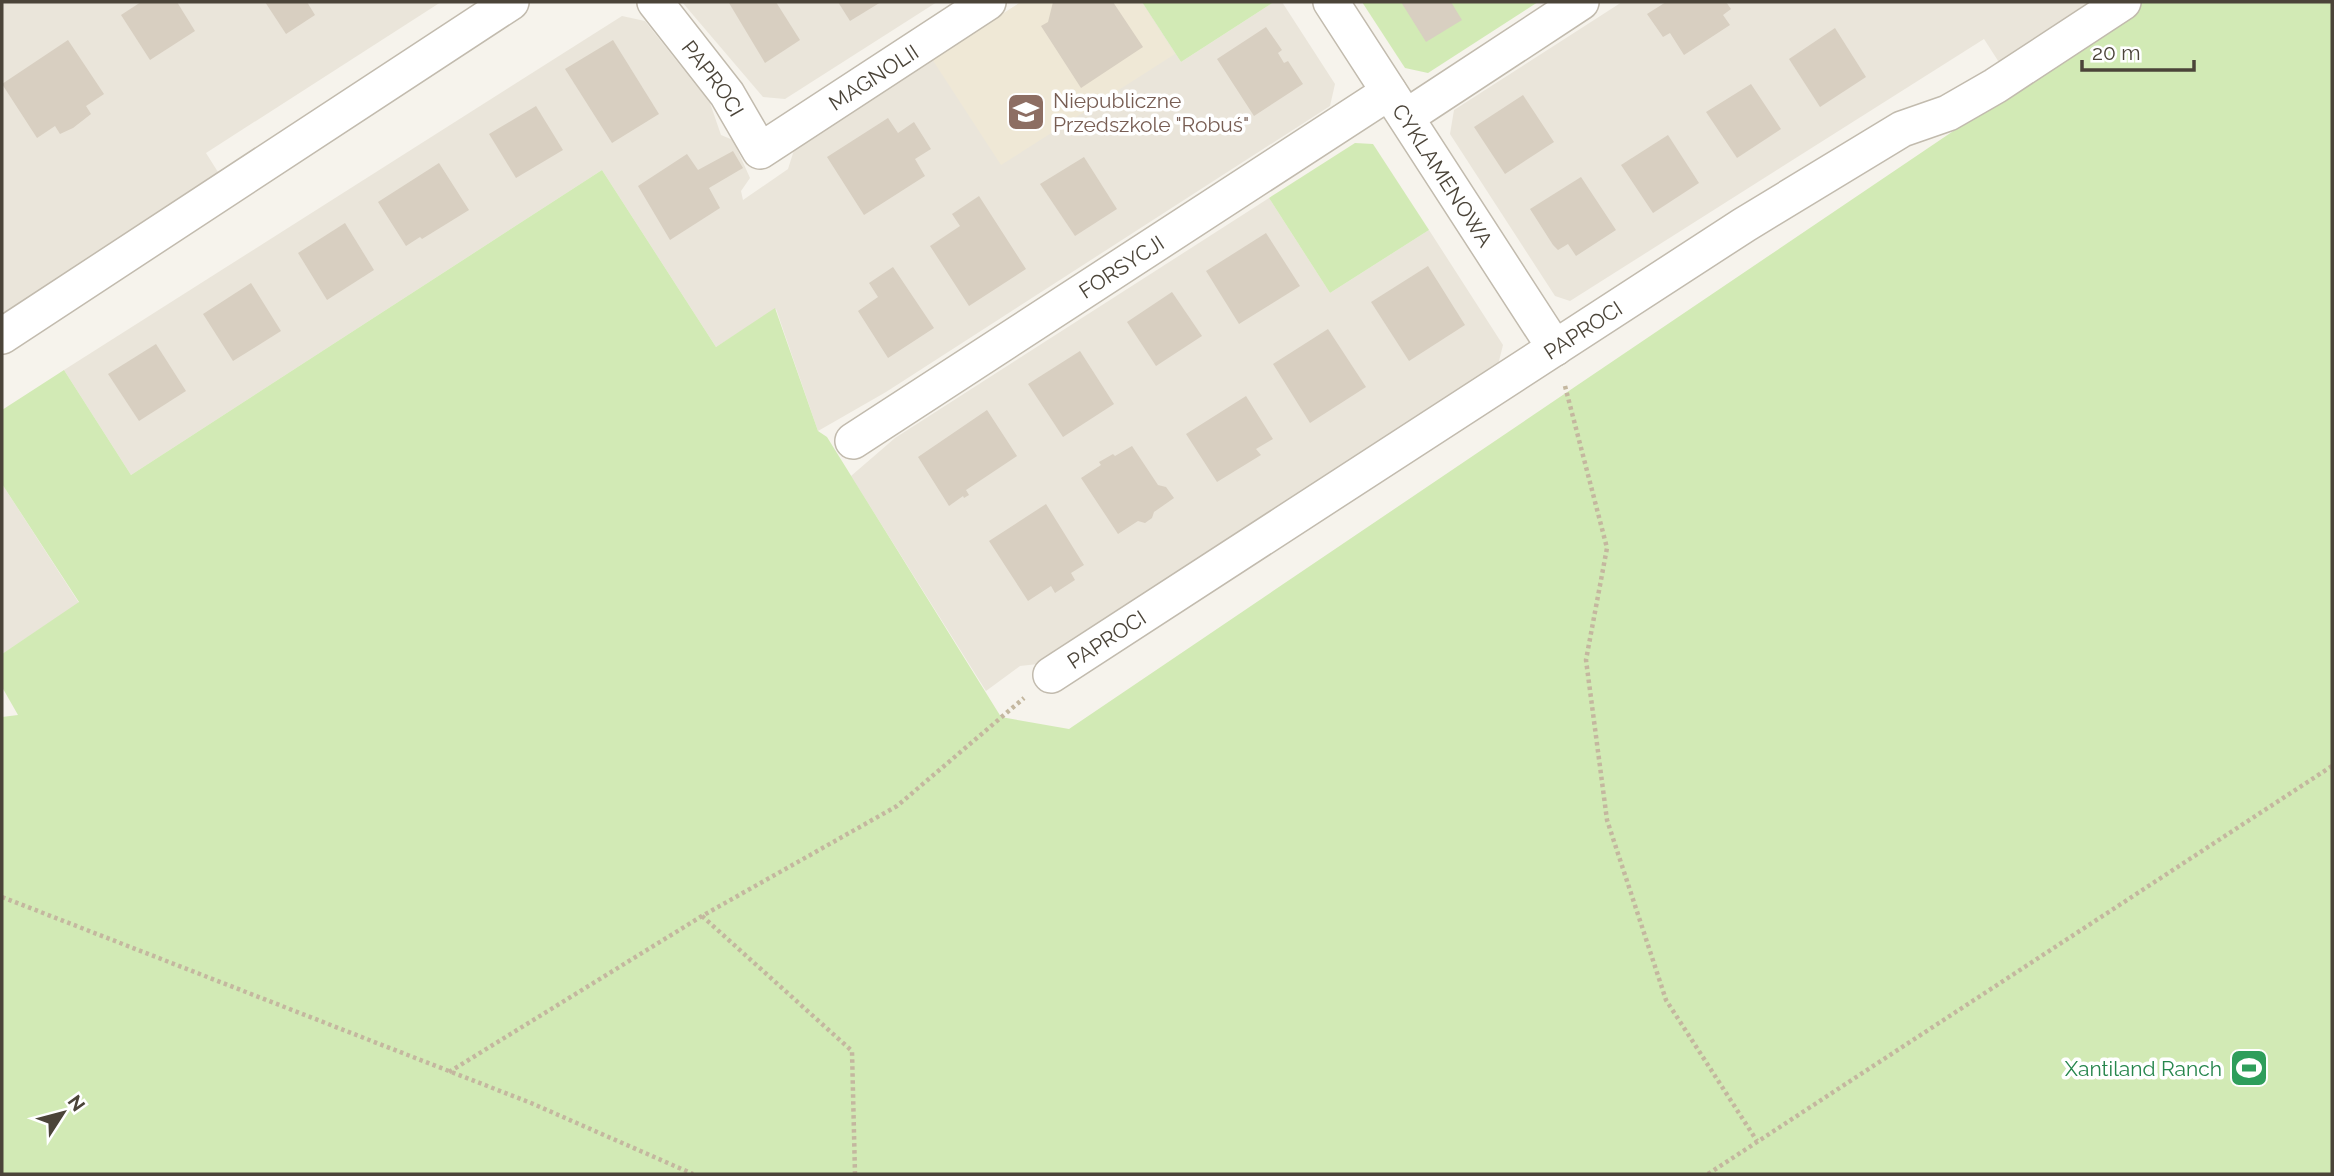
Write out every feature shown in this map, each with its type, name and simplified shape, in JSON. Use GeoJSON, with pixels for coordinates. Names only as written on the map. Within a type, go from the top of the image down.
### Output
{"type":"FeatureCollection","features":[{"type":"Feature","properties":{"kind":"street"},"geometry":{"type":"LineString","coordinates":[[2,336],[511,2]]}},
{"type":"Feature","properties":{"kind":"street","name":"MAGNOLII"},"geometry":{"type":"LineString","coordinates":[[760,151],[988,2]]}},
{"type":"Feature","properties":{"kind":"street","name":"CYKLAMENOWA"},"geometry":{"type":"LineString","coordinates":[[1331,2],[1555,348]]}},
{"type":"Feature","properties":{"kind":"street","name":"FORSYCJI"},"geometry":{"type":"LineString","coordinates":[[853,441],[1398,104],[1581,2]]}},
{"type":"Feature","properties":{"kind":"street","name":"PAPROCI"},"geometry":{"type":"LineString","coordinates":[[1051,675],[1766,211],[1902,129],[1948,113],[1995,86],[2123,2]]}},
{"type":"Feature","properties":{"kind":"street","name":"PAPROCI"},"geometry":{"type":"LineString","coordinates":[[658,6],[727,94],[760,151]]}},
{"type":"Feature","properties":{"kind":"path"},"geometry":{"type":"LineString","coordinates":[[1555,348],[1607,548],[1586,660],[1607,820],[1666,1000],[1757,1141]]}},
{"type":"Feature","properties":{"kind":"path"},"geometry":{"type":"LineString","coordinates":[[448,1072],[702,915],[897,806],[1051,675]]}},
{"type":"Feature","properties":{"kind":"path"},"geometry":{"type":"LineString","coordinates":[[1707,1174],[2332,766]]}},
{"type":"Feature","properties":{"kind":"path"},"geometry":{"type":"LineString","coordinates":[[2,897],[531,1102],[693,1174]]}},
{"type":"Feature","properties":{"kind":"path"},"geometry":{"type":"LineString","coordinates":[[702,915],[852,1051],[855,1174]]}},
{"type":"Feature","properties":{"kind":"shaded area"},"geometry":{"type":"Polygon","coordinates":[[[2,2],[441,2],[206,153],[223,180],[7,316],[2,308],[2,2]]]}},
{"type":"Feature","properties":{"kind":"shaded area"},"geometry":{"type":"Polygon","coordinates":[[[682,2],[937,2],[785,99],[763,97],[682,2]]]}},
{"type":"Feature","properties":{"kind":"shaded area"},"geometry":{"type":"Polygon","coordinates":[[[1021,2],[1142,2],[1181,62],[1274,2],[1282,2],[1335,84],[1330,106],[886,392],[818,431],[776,309],[716,347],[602,170],[131,475],[64,370],[622,16],[645,21],[710,103],[721,135],[733,140],[750,178],[741,191],[743,200],[788,169],[795,147],[1021,2]]]}},
{"type":"Feature","properties":{"kind":"shaded area","name":"Niepubliczne Przedszkole \"Robuś\""},"geometry":{"type":"Polygon","coordinates":[[[1021,2],[1142,2],[1175,54],[1001,165],[932,59],[1021,2]]]}},
{"type":"Feature","properties":{"kind":"shaded area"},"geometry":{"type":"Polygon","coordinates":[[[1622,2],[2109,2],[2004,70],[1984,39],[1570,301],[1555,296],[1450,134],[1454,110],[1622,2]]]}},
{"type":"Feature","properties":{"kind":"shaded area"},"geometry":{"type":"Polygon","coordinates":[[[1269,198],[1330,293],[1429,230],[1503,345],[1498,365],[1038,664],[1020,666],[986,691],[851,476],[895,438],[1269,198]]]}},
{"type":"Feature","properties":{"kind":"shaded area"},"geometry":{"type":"Polygon","coordinates":[[[2,484],[79,603],[2,654],[2,484]]]}},
{"type":"Feature","properties":{"kind":"green space"},"geometry":{"type":"Polygon","coordinates":[[[1142,2],[1274,2],[1181,62],[1142,2]]]}},
{"type":"Feature","properties":{"kind":"green space"},"geometry":{"type":"Polygon","coordinates":[[[1362,2],[1538,2],[1428,73],[1405,68],[1362,2]]]}},
{"type":"Feature","properties":{"kind":"green space"},"geometry":{"type":"Polygon","coordinates":[[[2144,2],[2332,2],[2332,1174],[2,1174],[2,717],[18,715],[2,687],[2,654],[79,602],[2,484],[2,410],[64,370],[131,475],[602,170],[716,347],[775,308],[818,431],[827,437],[1001,717],[1069,729],[2144,2]]]}},
{"type":"Feature","properties":{"kind":"green space"},"geometry":{"type":"Polygon","coordinates":[[[1355,143],[1373,144],[1429,230],[1330,293],[1269,198],[1355,143]]]}},
{"type":"Feature","properties":{"kind":"building"},"geometry":{"type":"Polygon","coordinates":[[[141,2],[177,2],[195,31],[150,60],[121,15],[141,2]]]}},
{"type":"Feature","properties":{"kind":"building"},"geometry":{"type":"Polygon","coordinates":[[[265,2],[307,2],[315,15],[286,34],[265,2]]]}},
{"type":"Feature","properties":{"kind":"building"},"geometry":{"type":"Polygon","coordinates":[[[776,2],[800,40],[765,63],[729,3],[776,2]]]}},
{"type":"Feature","properties":{"kind":"building"},"geometry":{"type":"Polygon","coordinates":[[[838,2],[881,2],[850,21],[838,2]]]}},
{"type":"Feature","properties":{"kind":"building"},"geometry":{"type":"Polygon","coordinates":[[[1053,2],[1113,2],[1143,47],[1081,88],[1041,26],[1048,22],[1053,2]]]}},
{"type":"Feature","properties":{"kind":"building"},"geometry":{"type":"Polygon","coordinates":[[[1401,2],[1451,2],[1462,20],[1426,42],[1401,2]]]}},
{"type":"Feature","properties":{"kind":"building"},"geometry":{"type":"Polygon","coordinates":[[[1666,2],[1726,2],[1731,9],[1723,15],[1730,25],[1684,55],[1670,33],[1663,37],[1647,14],[1666,2]]]}},
{"type":"Feature","properties":{"kind":"building"},"geometry":{"type":"Polygon","coordinates":[[[1266,27],[1282,50],[1278,53],[1284,63],[1288,61],[1303,84],[1254,116],[1217,59],[1266,27]]]}},
{"type":"Feature","properties":{"kind":"building"},"geometry":{"type":"Polygon","coordinates":[[[1835,28],[1866,77],[1820,107],[1789,59],[1835,28]]]}},
{"type":"Feature","properties":{"kind":"building"},"geometry":{"type":"Polygon","coordinates":[[[68,40],[104,94],[86,106],[91,114],[73,128],[60,134],[55,126],[37,138],[2,84],[68,40]]]}},
{"type":"Feature","properties":{"kind":"building"},"geometry":{"type":"Polygon","coordinates":[[[613,40],[659,114],[612,143],[565,69],[613,40]]]}},
{"type":"Feature","properties":{"kind":"building"},"geometry":{"type":"Polygon","coordinates":[[[1751,84],[1781,129],[1737,158],[1706,112],[1751,84]]]}},
{"type":"Feature","properties":{"kind":"building"},"geometry":{"type":"Polygon","coordinates":[[[1523,95],[1554,142],[1505,174],[1474,127],[1523,95]]]}},
{"type":"Feature","properties":{"kind":"building"},"geometry":{"type":"Polygon","coordinates":[[[536,106],[563,150],[516,178],[489,134],[536,106]]]}},
{"type":"Feature","properties":{"kind":"building"},"geometry":{"type":"Polygon","coordinates":[[[888,118],[898,133],[914,122],[931,149],[915,159],[925,176],[864,215],[827,157],[888,118]]]}},
{"type":"Feature","properties":{"kind":"building"},"geometry":{"type":"Polygon","coordinates":[[[1668,135],[1699,183],[1653,213],[1621,165],[1668,135]]]}},
{"type":"Feature","properties":{"kind":"building"},"geometry":{"type":"Polygon","coordinates":[[[733,151],[743,168],[709,188],[720,208],[670,240],[638,186],[687,154],[698,170],[733,151]]]}},
{"type":"Feature","properties":{"kind":"building"},"geometry":{"type":"Polygon","coordinates":[[[1084,157],[1117,209],[1075,236],[1040,184],[1084,157]]]}},
{"type":"Feature","properties":{"kind":"building"},"geometry":{"type":"Polygon","coordinates":[[[439,163],[469,210],[406,246],[378,202],[439,163]]]}},
{"type":"Feature","properties":{"kind":"building"},"geometry":{"type":"Polygon","coordinates":[[[1581,177],[1616,230],[1576,256],[1568,244],[1558,250],[1553,245],[1530,209],[1581,177]]]}},
{"type":"Feature","properties":{"kind":"building"},"geometry":{"type":"Polygon","coordinates":[[[979,196],[1026,269],[969,306],[930,246],[960,226],[952,214],[979,196]]]}},
{"type":"Feature","properties":{"kind":"building"},"geometry":{"type":"Polygon","coordinates":[[[345,223],[374,270],[327,300],[298,253],[345,223]]]}},
{"type":"Feature","properties":{"kind":"building"},"geometry":{"type":"Polygon","coordinates":[[[1266,233],[1300,286],[1239,324],[1206,271],[1266,233]]]}},
{"type":"Feature","properties":{"kind":"building"},"geometry":{"type":"Polygon","coordinates":[[[1428,266],[1465,325],[1409,361],[1371,302],[1428,266]]]}},
{"type":"Feature","properties":{"kind":"building"},"geometry":{"type":"Polygon","coordinates":[[[893,267],[934,328],[888,358],[858,311],[878,297],[869,283],[893,267]]]}},
{"type":"Feature","properties":{"kind":"building"},"geometry":{"type":"Polygon","coordinates":[[[251,283],[281,331],[233,361],[203,314],[251,283]]]}},
{"type":"Feature","properties":{"kind":"building"},"geometry":{"type":"Polygon","coordinates":[[[1172,292],[1202,336],[1156,366],[1127,322],[1172,292]]]}},
{"type":"Feature","properties":{"kind":"building"},"geometry":{"type":"Polygon","coordinates":[[[1328,329],[1366,387],[1310,423],[1273,364],[1328,329]]]}},
{"type":"Feature","properties":{"kind":"building"},"geometry":{"type":"Polygon","coordinates":[[[156,344],[186,391],[139,421],[108,374],[156,344]]]}},
{"type":"Feature","properties":{"kind":"building"},"geometry":{"type":"Polygon","coordinates":[[[1080,351],[1114,404],[1063,437],[1028,384],[1080,351]]]}},
{"type":"Feature","properties":{"kind":"building"},"geometry":{"type":"Polygon","coordinates":[[[1246,396],[1273,439],[1256,449],[1261,455],[1217,482],[1186,434],[1246,396]]]}},
{"type":"Feature","properties":{"kind":"building"},"geometry":{"type":"Polygon","coordinates":[[[987,410],[1017,456],[966,490],[969,495],[949,506],[918,457],[987,410]]]}},
{"type":"Feature","properties":{"kind":"building"},"geometry":{"type":"Polygon","coordinates":[[[1132,446],[1158,485],[1166,487],[1174,498],[1154,512],[1152,518],[1145,523],[1138,521],[1118,534],[1081,478],[1101,465],[1099,462],[1132,446]]]}},
{"type":"Feature","properties":{"kind":"building"},"geometry":{"type":"Polygon","coordinates":[[[1046,504],[1084,565],[1071,573],[1075,580],[1055,593],[1051,586],[1028,601],[989,541],[1046,504]]]}},
{"type":"Feature","properties":{"kind":"place","name":"Niepubliczne Przedszkole \"Robuś\""},"geometry":{"type":"Point","coordinates":[1026,112]}},
{"type":"Feature","properties":{"kind":"place","name":"Xantiland Ranch"},"geometry":{"type":"Point","coordinates":[2249,1068]}}]}
